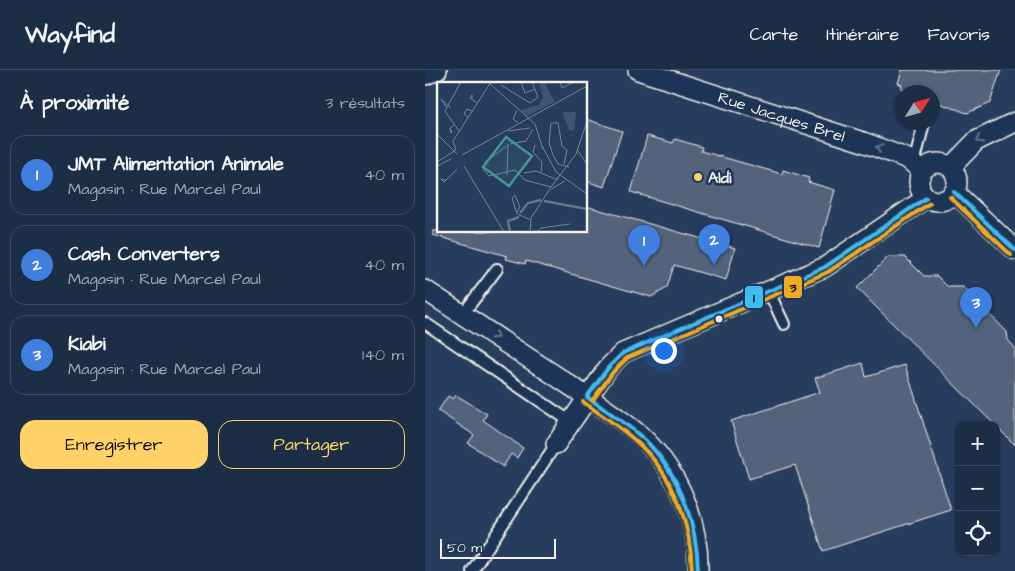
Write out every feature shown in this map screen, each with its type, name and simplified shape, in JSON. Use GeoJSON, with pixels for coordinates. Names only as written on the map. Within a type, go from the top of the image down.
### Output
{"type":"FeatureCollection","features":[{"type":"Feature","properties":{"kind":"street"},"geometry":{"type":"LineString","coordinates":[[425,75],[437,70]]}},
{"type":"Feature","properties":{"kind":"street","name":"Rue Jacques Brel"},"geometry":{"type":"LineString","coordinates":[[638,70],[854,139],[908,159],[918,167]]}},
{"type":"Feature","properties":{"kind":"street"},"geometry":{"type":"LineString","coordinates":[[951,168],[976,141],[1015,122]]}},
{"type":"Feature","properties":{"kind":"street"},"geometry":{"type":"LineString","coordinates":[[932,163],[945,164],[951,168],[957,179],[954,192],[941,201],[933,201],[926,198],[919,188],[918,167],[932,163]]}},
{"type":"Feature","properties":{"kind":"street"},"geometry":{"type":"LineString","coordinates":[[954,192],[1015,250]]}},
{"type":"Feature","properties":{"kind":"street"},"geometry":{"type":"LineString","coordinates":[[557,444],[608,368],[623,353],[825,267],[926,198]]}},
{"type":"Feature","properties":{"kind":"street"},"geometry":{"type":"LineString","coordinates":[[425,290],[587,398],[645,440],[667,468],[681,491],[693,520],[699,547],[698,571]]}},
{"type":"Feature","properties":{"kind":"lane"},"geometry":{"type":"LineString","coordinates":[[918,167],[924,130]]}},
{"type":"Feature","properties":{"kind":"lane"},"geometry":{"type":"LineString","coordinates":[[462,315],[497,269]]}},
{"type":"Feature","properties":{"kind":"lane"},"geometry":{"type":"LineString","coordinates":[[769,292],[784,324]]}},
{"type":"Feature","properties":{"kind":"lane"},"geometry":{"type":"LineString","coordinates":[[425,323],[571,422]]}},
{"type":"Feature","properties":{"kind":"lane"},"geometry":{"type":"LineString","coordinates":[[472,571],[557,444]]}},
{"type":"Feature","properties":{"kind":"building"},"geometry":{"type":"Polygon","coordinates":[[[902,70],[1001,70],[990,103],[967,113],[940,103],[940,85],[902,85],[898,83],[902,70]]]}},
{"type":"Feature","properties":{"kind":"building"},"geometry":{"type":"Polygon","coordinates":[[[587,119],[622,131],[604,187],[587,181],[587,119]]]}},
{"type":"Feature","properties":{"kind":"building"},"geometry":{"type":"Polygon","coordinates":[[[647,136],[673,143],[675,139],[702,147],[701,151],[782,174],[783,170],[809,178],[808,182],[835,190],[819,248],[631,192],[647,136]]]}},
{"type":"Feature","properties":{"kind":"building"},"geometry":{"type":"Polygon","coordinates":[[[587,206],[735,248],[726,280],[674,265],[667,288],[651,297],[526,261],[525,264],[506,259],[507,256],[433,235],[433,231],[587,232],[587,206]]]}},
{"type":"Feature","properties":{"kind":"building"},"geometry":{"type":"Polygon","coordinates":[[[888,257],[905,257],[924,276],[937,276],[948,287],[963,287],[1007,332],[1008,340],[1015,348],[1015,445],[1000,430],[1000,421],[991,421],[857,288],[888,257]]]}},
{"type":"Feature","properties":{"kind":"building"},"geometry":{"type":"Polygon","coordinates":[[[863,363],[866,377],[905,365],[951,510],[823,551],[795,465],[749,479],[731,421],[820,392],[815,378],[863,363]]]}},
{"type":"Feature","properties":{"kind":"building"},"geometry":{"type":"Polygon","coordinates":[[[456,395],[487,414],[483,420],[523,448],[517,458],[511,454],[503,467],[468,443],[474,435],[438,411],[448,396],[453,399],[456,395]]]}},
{"type":"Feature","properties":{"kind":"transit line","name":"1"},"geometry":{"type":"LineString","coordinates":[[954,192],[1015,250]]}},
{"type":"Feature","properties":{"kind":"transit line","name":"3"},"geometry":{"type":"LineString","coordinates":[[950,197],[1011,255]]}},
{"type":"Feature","properties":{"kind":"transit line","name":"1"},"geometry":{"type":"LineString","coordinates":[[587,397],[608,368],[623,353],[825,267],[926,198]]}},
{"type":"Feature","properties":{"kind":"transit line","name":"3"},"geometry":{"type":"LineString","coordinates":[[592,401],[613,372],[627,358],[828,272],[930,203]]}},
{"type":"Feature","properties":{"kind":"transit line","name":"1"},"geometry":{"type":"LineString","coordinates":[[587,397],[646,441],[668,469],[677,485],[690,518],[697,553],[698,571]]}},
{"type":"Feature","properties":{"kind":"transit line","name":"3"},"geometry":{"type":"LineString","coordinates":[[583,402],[641,446],[663,473],[672,488],[684,520],[691,554],[692,571]]}},
{"type":"Feature","properties":{"kind":"place","name":"Aldi"},"geometry":{"type":"Point","coordinates":[698,177]}},
{"type":"Feature","properties":{"kind":"place","name":"Cash Converters"},"geometry":{"type":"Point","coordinates":[714,265]}},
{"type":"Feature","properties":{"kind":"place","name":"JMT Alimentation Animale"},"geometry":{"type":"Point","coordinates":[644,266]}},
{"type":"Feature","properties":{"kind":"place","name":"Kiabi"},"geometry":{"type":"Point","coordinates":[976,328]}}]}
